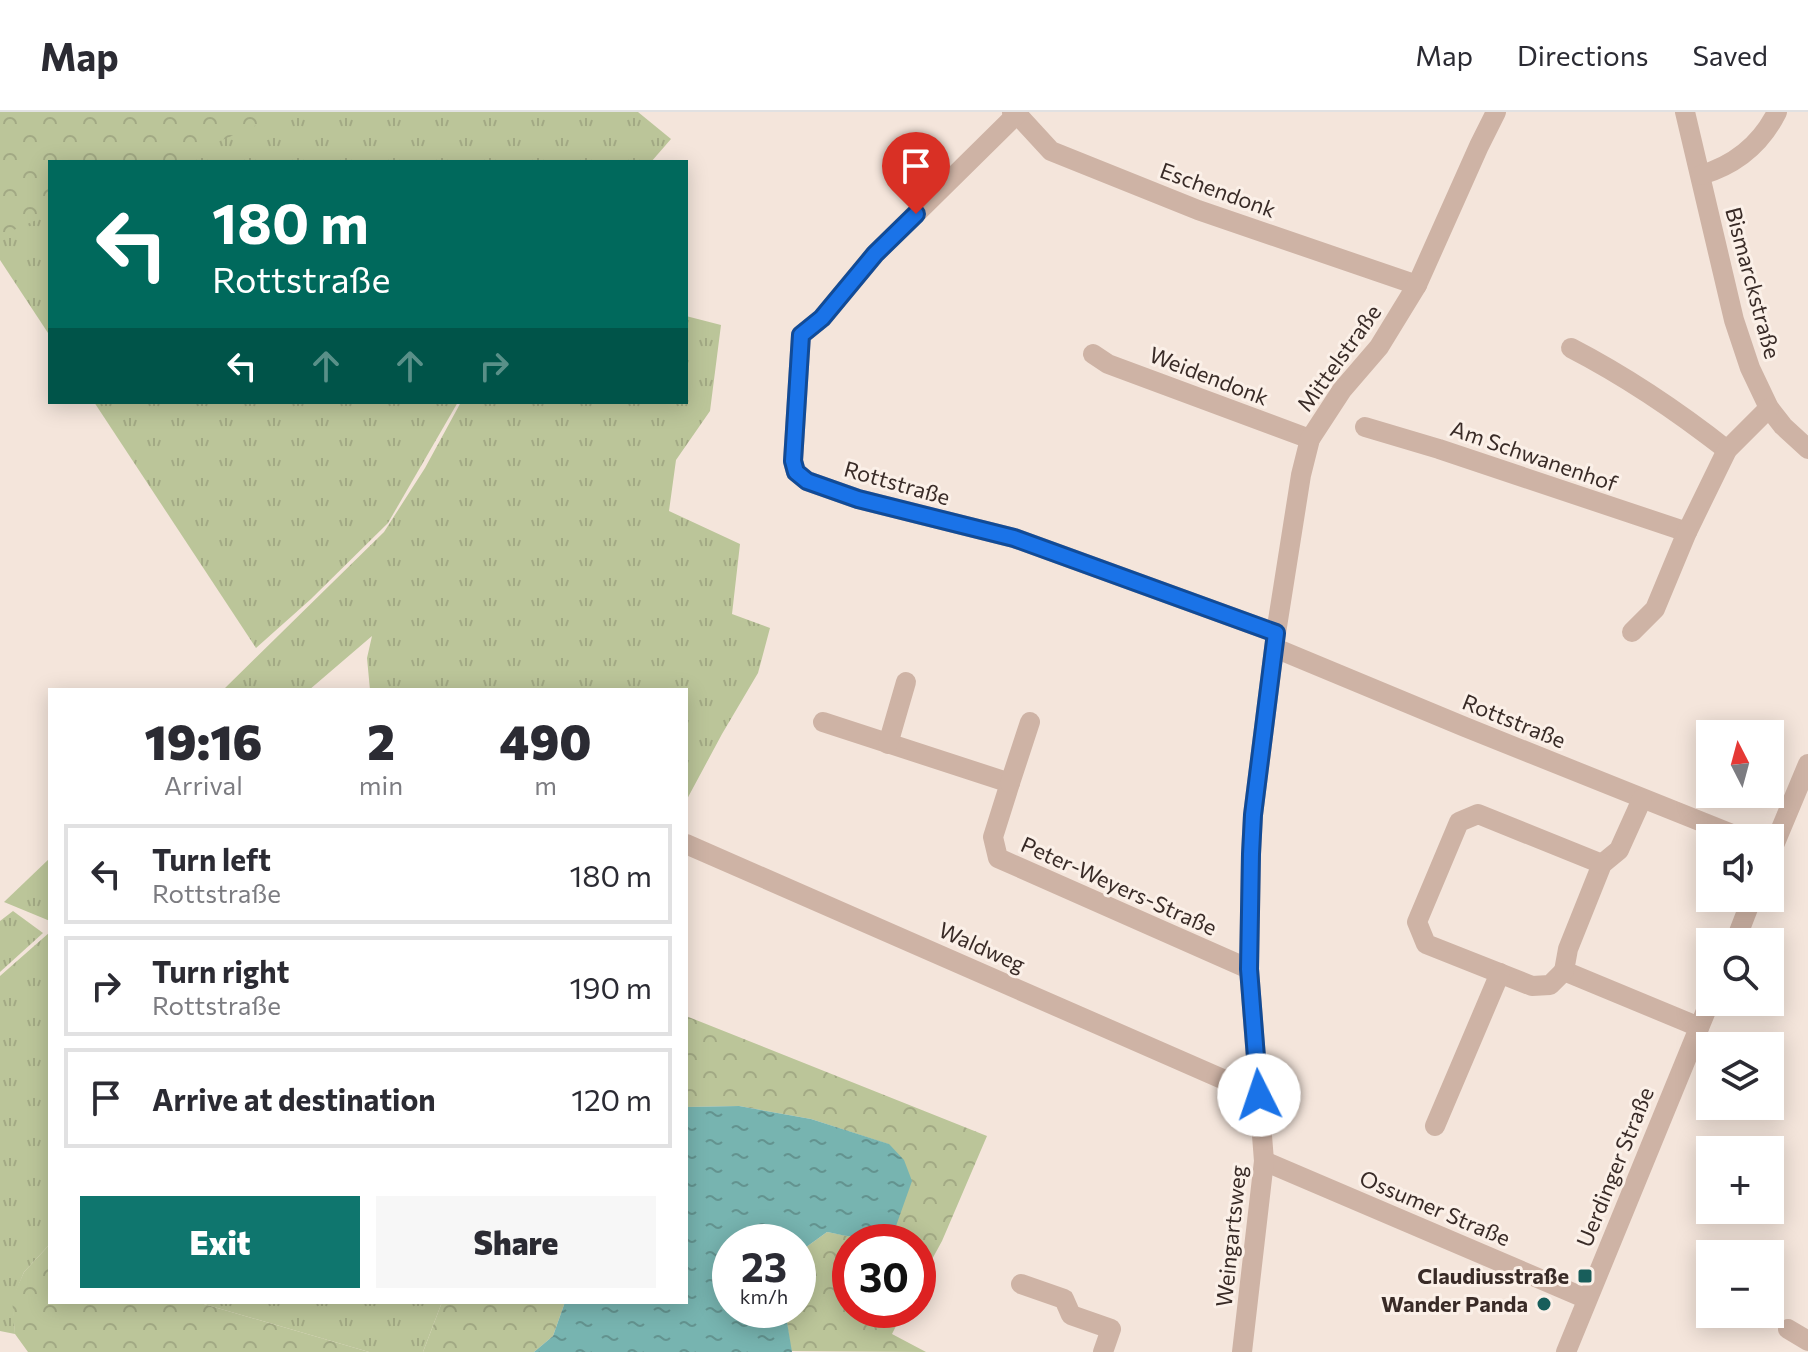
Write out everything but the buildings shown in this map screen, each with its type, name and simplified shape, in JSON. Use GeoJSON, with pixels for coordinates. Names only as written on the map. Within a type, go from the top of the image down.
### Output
{"type":"FeatureCollection","features":[{"type":"Feature","properties":{"kind":"street","name":"Mittelstraße"},"geometry":{"type":"LineString","coordinates":[[1276,641],[1301,475],[1310,439],[1342,390],[1379,347],[1417,285],[1496,112]]}},
{"type":"Feature","properties":{"kind":"street","name":"Bismarckstraße"},"geometry":{"type":"LineString","coordinates":[[1685,112],[1734,320],[1750,368],[1769,408],[1808,449]]}},
{"type":"Feature","properties":{"kind":"street"},"geometry":{"type":"LineString","coordinates":[[1701,175],[1721,169],[1743,155],[1761,137],[1777,112]]}},
{"type":"Feature","properties":{"kind":"street","name":"Eschendonk"},"geometry":{"type":"LineString","coordinates":[[1016,113],[1051,151],[1198,210],[1417,285]]}},
{"type":"Feature","properties":{"kind":"street","name":"Rottstraße"},"geometry":{"type":"LineString","coordinates":[[1016,113],[875,254],[822,318],[801,335],[793,461],[796,472],[807,481],[858,499],[1014,538],[1276,641],[1706,824]]}},
{"type":"Feature","properties":{"kind":"street"},"geometry":{"type":"LineString","coordinates":[[1571,348],[1615,371],[1680,413],[1727,450]]}},
{"type":"Feature","properties":{"kind":"street","name":"Weidendonk"},"geometry":{"type":"LineString","coordinates":[[1093,354],[1108,364],[1310,439]]}},
{"type":"Feature","properties":{"kind":"street"},"geometry":{"type":"LineString","coordinates":[[1632,632],[1655,609],[1687,532],[1727,450],[1769,408]]}},
{"type":"Feature","properties":{"kind":"street","name":"Am Schwanenhof"},"geometry":{"type":"LineString","coordinates":[[1365,427],[1687,532]]}},
{"type":"Feature","properties":{"kind":"street","name":"Weingartsweg"},"geometry":{"type":"LineString","coordinates":[[1242,1352],[1264,1161],[1249,969],[1251,854],[1253,815],[1276,641]]}},
{"type":"Feature","properties":{"kind":"street"},"geometry":{"type":"LineString","coordinates":[[888,744],[906,682]]}},
{"type":"Feature","properties":{"kind":"street"},"geometry":{"type":"LineString","coordinates":[[823,722],[1010,783]]}},
{"type":"Feature","properties":{"kind":"street","name":"Peter-Weyers-Straße"},"geometry":{"type":"LineString","coordinates":[[1030,722],[993,837],[998,858],[1249,969]]}},
{"type":"Feature","properties":{"kind":"street"},"geometry":{"type":"LineString","coordinates":[[1783,824],[1808,764]]}},
{"type":"Feature","properties":{"kind":"street"},"geometry":{"type":"LineString","coordinates":[[1602,864],[1478,814],[1459,822],[1417,922],[1426,944],[1532,986],[1550,985],[1564,971],[1568,949],[1602,864],[1619,850],[1642,799]]}},
{"type":"Feature","properties":{"kind":"street","name":"Waldweg"},"geometry":{"type":"LineString","coordinates":[[688,845],[1259,1095]]}},
{"type":"Feature","properties":{"kind":"street"},"geometry":{"type":"LineString","coordinates":[[1564,971],[1699,1027]]}},
{"type":"Feature","properties":{"kind":"street"},"geometry":{"type":"LineString","coordinates":[[1435,1126],[1500,973]]}},
{"type":"Feature","properties":{"kind":"street","name":"Uerdinger Straße"},"geometry":{"type":"LineString","coordinates":[[1566,1352],[1704,1016]]}},
{"type":"Feature","properties":{"kind":"street","name":"Ossumer Straße"},"geometry":{"type":"LineString","coordinates":[[1264,1161],[1587,1299]]}},
{"type":"Feature","properties":{"kind":"street"},"geometry":{"type":"LineString","coordinates":[[1021,1284],[1064,1299],[1071,1315],[1111,1329],[1103,1352]]}},
{"type":"Feature","properties":{"kind":"street"},"geometry":{"type":"LineString","coordinates":[[1788,1329],[1808,1341]]}},
{"type":"Feature","properties":{"kind":"green space"},"geometry":{"type":"Polygon","coordinates":[[[0,112],[286,112],[177,160],[48,160],[48,215],[0,236],[0,112]]]}},
{"type":"Feature","properties":{"kind":"green space"},"geometry":{"type":"Polygon","coordinates":[[[224,112],[638,112],[671,139],[653,160],[124,160],[224,112]]]}},
{"type":"Feature","properties":{"kind":"green space"},"geometry":{"type":"Polygon","coordinates":[[[48,197],[48,333],[0,260],[0,220],[48,197]]]}},
{"type":"Feature","properties":{"kind":"green space"},"geometry":{"type":"Polygon","coordinates":[[[688,317],[721,325],[710,411],[676,460],[669,511],[740,544],[732,614],[770,628],[758,673],[688,797],[688,688],[370,688],[367,658],[372,636],[311,688],[225,688],[384,532],[425,468],[460,404],[688,404],[688,317]]]}},
{"type":"Feature","properties":{"kind":"green space"},"geometry":{"type":"Polygon","coordinates":[[[95,404],[457,404],[388,523],[256,648],[95,404]]]}},
{"type":"Feature","properties":{"kind":"green space"},"geometry":{"type":"Polygon","coordinates":[[[48,860],[48,920],[4,902],[48,860]]]}},
{"type":"Feature","properties":{"kind":"green space"},"geometry":{"type":"Polygon","coordinates":[[[13,911],[43,933],[0,972],[0,921],[13,911]]]}},
{"type":"Feature","properties":{"kind":"green space"},"geometry":{"type":"Polygon","coordinates":[[[48,934],[48,1246],[24,1272],[13,1299],[15,1334],[0,1331],[0,976],[48,934]]]}},
{"type":"Feature","properties":{"kind":"green space"},"geometry":{"type":"Polygon","coordinates":[[[688,1017],[987,1136],[936,1252],[936,1224],[863,1224],[888,1144],[811,1119],[739,1106],[688,1107],[688,1017]]]}},
{"type":"Feature","properties":{"kind":"green space"},"geometry":{"type":"Polygon","coordinates":[[[827,1232],[832,1233],[832,1328],[895,1328],[892,1334],[926,1352],[791,1351],[788,1328],[816,1328],[816,1240],[827,1232]]]}},
{"type":"Feature","properties":{"kind":"green space"},"geometry":{"type":"Polygon","coordinates":[[[48,1246],[48,1304],[204,1304],[369,1352],[28,1352],[15,1334],[12,1299],[24,1272],[48,1246]]]}},
{"type":"Feature","properties":{"kind":"green space"},"geometry":{"type":"Polygon","coordinates":[[[204,1304],[441,1304],[423,1352],[369,1352],[204,1304]]]}},
{"type":"Feature","properties":{"kind":"green space"},"geometry":{"type":"Polygon","coordinates":[[[441,1304],[564,1304],[553,1336],[534,1352],[423,1352],[441,1304]]]}},
{"type":"Feature","properties":{"kind":"water"},"geometry":{"type":"Polygon","coordinates":[[[739,1106],[811,1119],[889,1144],[904,1160],[912,1181],[897,1224],[832,1224],[832,1233],[827,1232],[816,1240],[816,1224],[712,1224],[712,1328],[788,1328],[792,1352],[534,1352],[553,1336],[564,1304],[688,1304],[688,1107],[739,1106]]]}},
{"type":"Feature","properties":{"kind":"place","name":"Claudiusstraße"},"geometry":{"type":"Point","coordinates":[1585,1276]}},
{"type":"Feature","properties":{"kind":"place","name":"Wander Panda"},"geometry":{"type":"Point","coordinates":[1544,1304]}},
{"type":"Feature","properties":{"kind":"route"},"geometry":{"type":"LineString","coordinates":[[916,214],[875,254],[822,318],[801,335],[793,461],[796,472],[807,481],[858,499],[1014,538],[1276,633],[1251,854],[1249,969],[1259,1095]]}}]}
